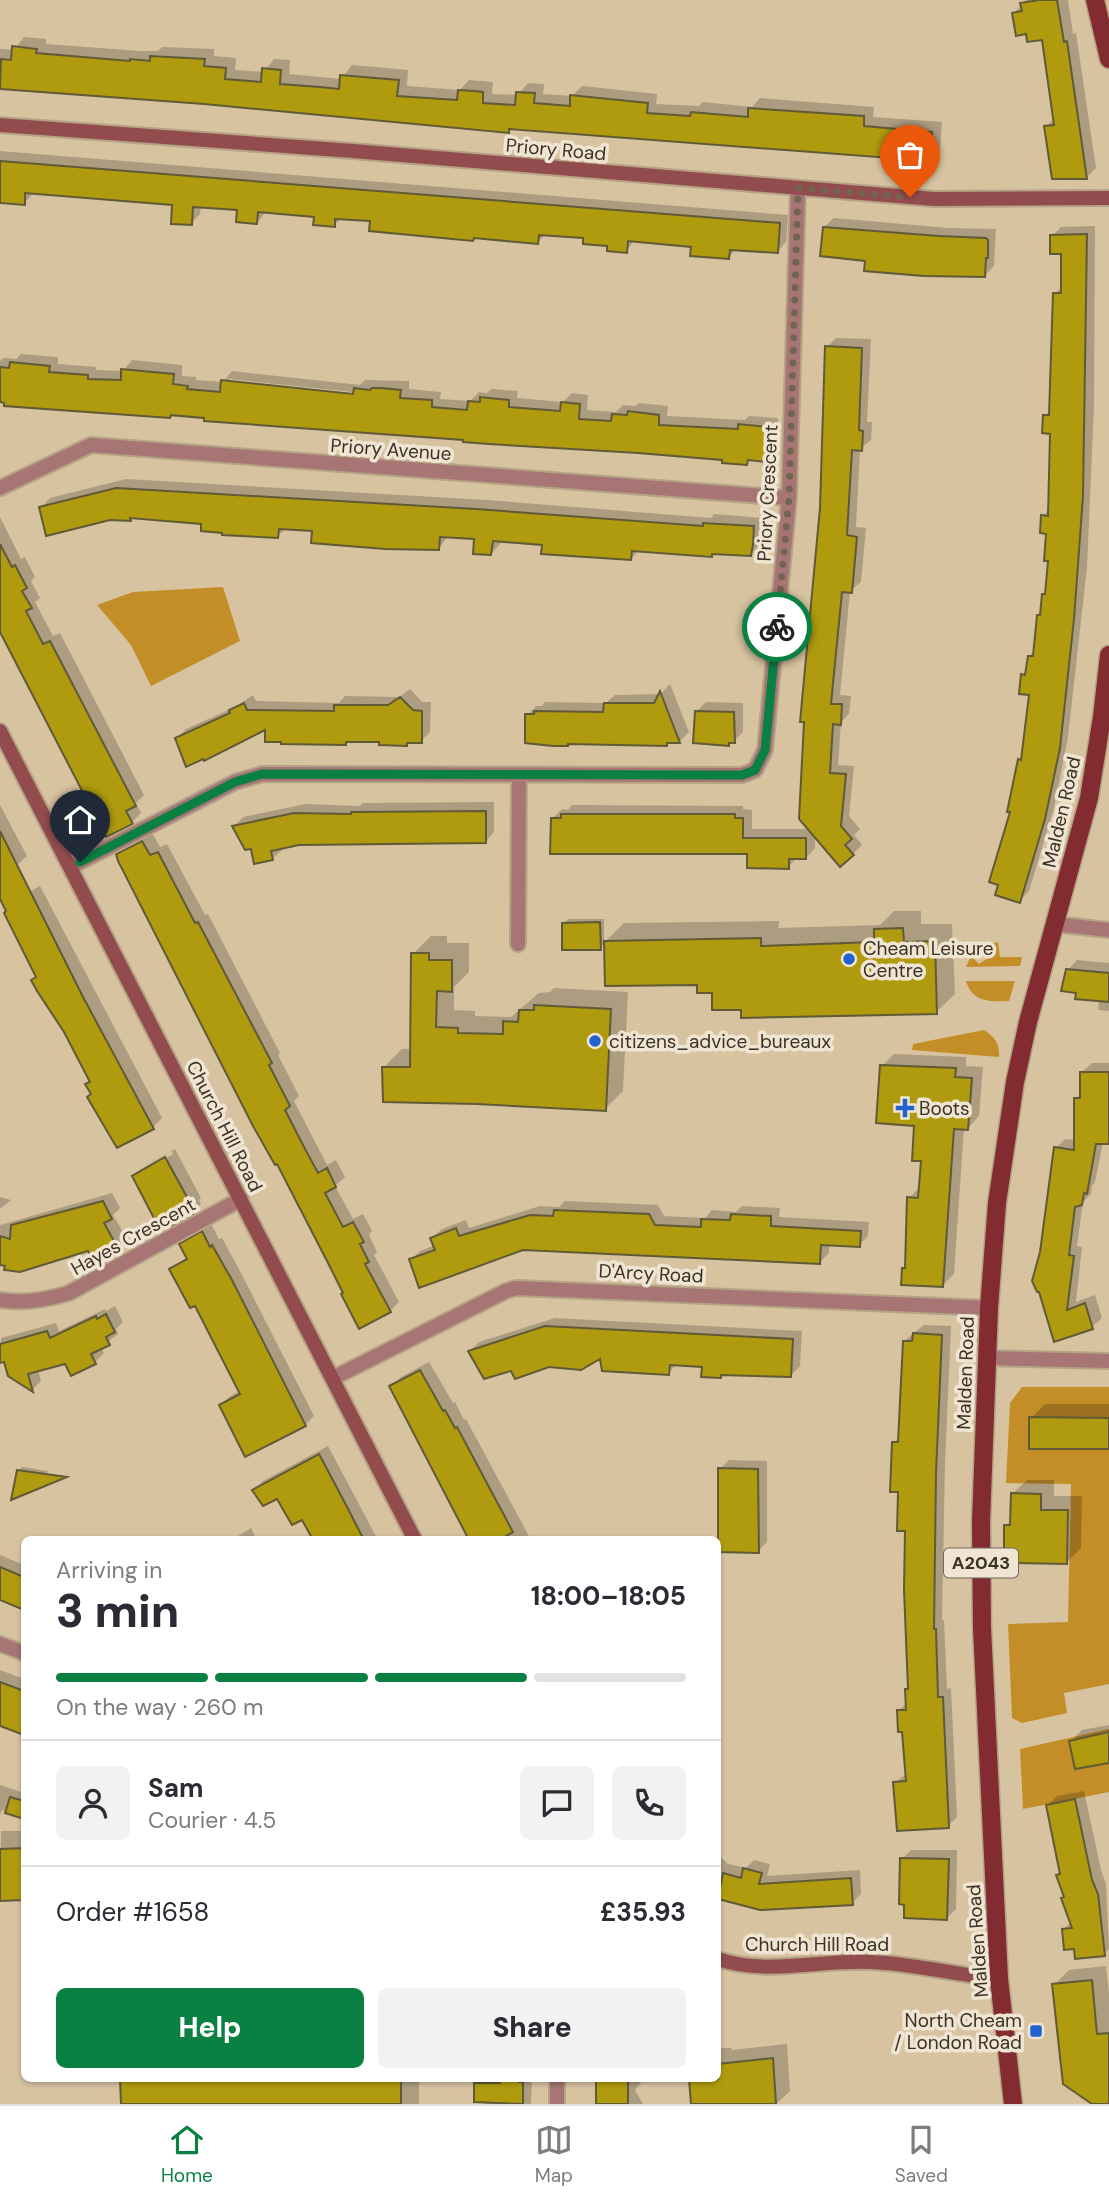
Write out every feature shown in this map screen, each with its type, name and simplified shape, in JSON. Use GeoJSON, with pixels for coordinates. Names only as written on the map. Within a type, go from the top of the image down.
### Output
{"type":"FeatureCollection","features":[{"type":"Feature","properties":{"kind":"main road"},"geometry":{"type":"LineString","coordinates":[[1095,0],[1104,19],[1109,59]]}},
{"type":"Feature","properties":{"kind":"main road","name":"Malden Road"},"geometry":{"type":"LineString","coordinates":[[1013,2104],[999,1979],[982,1628],[981,1522],[989,1308],[997,1203],[1015,1082],[1089,798],[1109,655]]}},
{"type":"Feature","properties":{"kind":"street","name":"Priory Road"},"geometry":{"type":"LineString","coordinates":[[0,125],[934,199],[1109,198]]}},
{"type":"Feature","properties":{"kind":"street","name":"Priory Crescent"},"geometry":{"type":"LineString","coordinates":[[70,867],[235,782],[262,774],[742,775],[755,770],[765,750],[789,498],[798,188]]}},
{"type":"Feature","properties":{"kind":"street","name":"Priory Avenue"},"geometry":{"type":"LineString","coordinates":[[0,488],[91,445],[789,498]]}},
{"type":"Feature","properties":{"kind":"street","name":"Church Hill Road"},"geometry":{"type":"LineString","coordinates":[[0,731],[413,1536]]}},
{"type":"Feature","properties":{"kind":"street"},"geometry":{"type":"LineString","coordinates":[[518,944],[519,776]]}},
{"type":"Feature","properties":{"kind":"street"},"geometry":{"type":"LineString","coordinates":[[1054,924],[1109,930]]}},
{"type":"Feature","properties":{"kind":"street","name":"Hayes Crescent"},"geometry":{"type":"LineString","coordinates":[[0,1300],[14,1303],[44,1300],[69,1293],[241,1199]]}},
{"type":"Feature","properties":{"kind":"street","name":"D'Arcy Road"},"geometry":{"type":"LineString","coordinates":[[333,1378],[516,1288],[989,1308]]}},
{"type":"Feature","properties":{"kind":"street"},"geometry":{"type":"LineString","coordinates":[[988,1359],[1109,1361]]}},
{"type":"Feature","properties":{"kind":"street"},"geometry":{"type":"LineString","coordinates":[[0,1644],[21,1652]]}},
{"type":"Feature","properties":{"kind":"street","name":"Church Hill Road"},"geometry":{"type":"LineString","coordinates":[[721,1960],[749,1965],[781,1966],[870,1961],[999,1979]]}},
{"type":"Feature","properties":{"kind":"street"},"geometry":{"type":"LineString","coordinates":[[557,2082],[557,2104]]}},
{"type":"Feature","properties":{"kind":"shaded area"},"geometry":{"type":"Polygon","coordinates":[[[223,587],[240,641],[151,686],[131,645],[97,605],[133,592],[223,587]]]}},
{"type":"Feature","properties":{"kind":"shaded area"},"geometry":{"type":"Polygon","coordinates":[[[998,942],[1000,957],[1022,957],[1020,966],[966,967],[971,956],[979,964],[988,958],[978,947],[998,942]]]}},
{"type":"Feature","properties":{"kind":"shaded area"},"geometry":{"type":"Polygon","coordinates":[[[966,981],[1015,981],[1009,1001],[989,1001],[977,997],[966,981]]]}},
{"type":"Feature","properties":{"kind":"shaded area"},"geometry":{"type":"Polygon","coordinates":[[[984,1030],[996,1041],[999,1057],[912,1050],[913,1044],[984,1030]]]}},
{"type":"Feature","properties":{"kind":"shaded area"},"geometry":{"type":"Polygon","coordinates":[[[1022,1387],[1109,1387],[1109,1684],[1064,1693],[1067,1713],[1022,1723],[1012,1718],[1008,1624],[1068,1622],[1071,1484],[1006,1483],[1010,1403],[1022,1387]]]}},
{"type":"Feature","properties":{"kind":"shaded area"},"geometry":{"type":"Polygon","coordinates":[[[1109,1729],[1109,1792],[1023,1809],[1020,1749],[1109,1729]]]}},
{"type":"Feature","properties":{"kind":"building"},"geometry":{"type":"Polygon","coordinates":[[[1057,0],[1064,42],[1067,41],[1087,179],[1052,179],[1044,126],[1054,125],[1042,40],[1027,42],[1026,34],[1016,36],[1012,13],[1022,11],[1020,3],[1057,0]]]}},
{"type":"Feature","properties":{"kind":"building"},"geometry":{"type":"Polygon","coordinates":[[[12,46],[37,49],[36,53],[130,61],[150,61],[150,56],[205,59],[204,66],[226,68],[225,79],[261,82],[262,68],[281,70],[280,84],[339,89],[340,75],[399,80],[397,96],[457,100],[458,90],[475,91],[483,92],[483,103],[515,105],[516,92],[535,93],[534,103],[570,106],[570,95],[648,103],[647,113],[690,116],[691,112],[748,117],[748,108],[864,116],[864,126],[932,132],[930,161],[509,129],[509,133],[204,104],[0,89],[1,59],[11,60],[12,46]]]}},
{"type":"Feature","properties":{"kind":"building"},"geometry":{"type":"Polygon","coordinates":[[[0,161],[780,223],[778,253],[730,250],[729,259],[690,256],[691,247],[628,241],[627,253],[607,251],[607,246],[583,244],[583,238],[539,235],[538,244],[474,238],[473,241],[369,231],[370,221],[335,219],[335,227],[313,225],[314,217],[258,212],[257,224],[236,222],[237,210],[193,207],[192,225],[171,224],[172,205],[25,193],[25,205],[0,203],[0,161]]]}},
{"type":"Feature","properties":{"kind":"building"},"geometry":{"type":"Polygon","coordinates":[[[823,227],[986,238],[988,258],[985,277],[864,271],[865,261],[820,256],[823,227]]]}},
{"type":"Feature","properties":{"kind":"building"},"geometry":{"type":"Polygon","coordinates":[[[1087,234],[1083,496],[1074,619],[1060,748],[1045,819],[1020,903],[995,895],[998,885],[989,882],[1010,812],[1007,812],[1018,759],[1021,760],[1029,695],[1019,694],[1021,674],[1025,675],[1028,656],[1033,656],[1037,615],[1040,615],[1042,594],[1045,594],[1048,561],[1044,561],[1046,534],[1040,533],[1041,515],[1048,516],[1050,434],[1042,433],[1043,415],[1049,415],[1053,293],[1061,293],[1061,254],[1050,254],[1050,235],[1087,234]]]}},
{"type":"Feature","properties":{"kind":"building"},"geometry":{"type":"Polygon","coordinates":[[[825,346],[862,348],[859,430],[863,431],[862,451],[852,450],[847,535],[857,537],[852,593],[842,592],[831,704],[842,704],[841,725],[833,724],[830,773],[846,774],[841,826],[852,839],[845,845],[854,855],[840,867],[799,819],[804,722],[800,722],[820,508],[825,346]]]}},
{"type":"Feature","properties":{"kind":"building"},"geometry":{"type":"Polygon","coordinates":[[[10,362],[50,366],[49,372],[88,375],[88,379],[121,380],[121,369],[174,374],[173,384],[188,386],[187,389],[220,392],[221,380],[353,394],[354,388],[381,388],[401,390],[400,398],[432,400],[432,407],[467,410],[468,401],[480,402],[480,397],[509,400],[509,407],[560,411],[561,402],[580,404],[579,419],[611,421],[612,414],[627,415],[628,411],[659,415],[659,425],[738,429],[738,424],[770,427],[767,462],[748,460],[747,465],[722,463],[722,460],[638,453],[204,421],[204,418],[171,415],[170,418],[4,406],[4,403],[0,402],[0,367],[9,368],[10,362]]]}},
{"type":"Feature","properties":{"kind":"building"},"geometry":{"type":"Polygon","coordinates":[[[116,488],[476,509],[703,526],[703,523],[754,526],[753,545],[751,556],[712,554],[712,557],[632,551],[631,560],[541,554],[542,545],[493,541],[491,555],[473,554],[474,539],[440,537],[439,550],[385,549],[311,543],[312,531],[279,529],[278,538],[222,535],[201,531],[201,524],[130,518],[131,521],[110,520],[46,536],[39,507],[116,488]]]}},
{"type":"Feature","properties":{"kind":"building"},"geometry":{"type":"Polygon","coordinates":[[[0,544],[27,588],[22,591],[32,608],[26,611],[43,644],[50,641],[136,806],[126,811],[133,824],[106,837],[0,632],[0,544]]]}},
{"type":"Feature","properties":{"kind":"building"},"geometry":{"type":"Polygon","coordinates":[[[660,691],[680,743],[667,743],[667,746],[553,746],[525,743],[525,714],[534,714],[534,711],[603,712],[604,703],[654,703],[660,691]]]}},
{"type":"Feature","properties":{"kind":"building"},"geometry":{"type":"Polygon","coordinates":[[[400,697],[413,710],[422,711],[422,743],[407,743],[407,746],[379,745],[379,742],[346,742],[346,745],[281,744],[265,742],[265,730],[204,761],[203,759],[186,767],[175,738],[230,713],[229,710],[244,703],[247,710],[334,711],[334,705],[388,705],[400,697]]]}},
{"type":"Feature","properties":{"kind":"building"},"geometry":{"type":"Polygon","coordinates":[[[695,711],[734,712],[735,743],[729,743],[729,746],[693,743],[695,711]]]}},
{"type":"Feature","properties":{"kind":"building"},"geometry":{"type":"Polygon","coordinates":[[[486,811],[486,843],[299,845],[271,851],[273,860],[254,864],[251,849],[245,850],[232,826],[294,813],[486,811]]]}},
{"type":"Feature","properties":{"kind":"building"},"geometry":{"type":"Polygon","coordinates":[[[561,814],[735,814],[735,818],[743,818],[743,838],[806,838],[806,859],[789,859],[789,869],[747,868],[747,854],[550,854],[551,818],[561,818],[561,814]]]}},
{"type":"Feature","properties":{"kind":"building"},"geometry":{"type":"Polygon","coordinates":[[[0,831],[83,997],[154,1129],[117,1148],[87,1097],[91,1094],[85,1084],[90,1082],[64,1032],[31,980],[36,977],[4,913],[6,911],[0,899],[0,831]]]}},
{"type":"Feature","properties":{"kind":"building"},"geometry":{"type":"Polygon","coordinates":[[[142,841],[150,855],[158,852],[195,923],[198,922],[272,1063],[269,1065],[290,1106],[285,1110],[318,1173],[327,1168],[336,1187],[325,1193],[343,1227],[353,1222],[364,1242],[360,1244],[369,1262],[365,1264],[391,1312],[359,1329],[327,1261],[277,1164],[275,1165],[253,1126],[118,861],[116,854],[142,841]]]}},
{"type":"Feature","properties":{"kind":"building"},"geometry":{"type":"Polygon","coordinates":[[[600,922],[601,950],[562,950],[562,923],[600,922]]]}},
{"type":"Feature","properties":{"kind":"building","name":"Cheam Leisure Centre"},"geometry":{"type":"Polygon","coordinates":[[[903,928],[904,942],[935,941],[937,1014],[741,1018],[741,1010],[712,1010],[712,993],[697,993],[697,985],[605,986],[604,941],[761,938],[761,946],[874,942],[874,929],[903,928]]]}},
{"type":"Feature","properties":{"kind":"building"},"geometry":{"type":"Polygon","coordinates":[[[411,953],[429,953],[429,960],[452,960],[452,992],[437,991],[436,1027],[458,1028],[458,1033],[503,1034],[503,1021],[518,1022],[519,1010],[534,1010],[534,1005],[611,1009],[606,1111],[383,1102],[382,1067],[410,1067],[411,953]]]}},
{"type":"Feature","properties":{"kind":"building"},"geometry":{"type":"Polygon","coordinates":[[[1066,969],[1109,973],[1109,1002],[1075,999],[1076,993],[1061,991],[1066,969]]]}},
{"type":"Feature","properties":{"kind":"building"},"geometry":{"type":"Polygon","coordinates":[[[880,1065],[956,1068],[955,1077],[972,1078],[968,1130],[954,1129],[943,1287],[901,1285],[902,1268],[905,1268],[907,1197],[918,1198],[921,1161],[912,1161],[914,1126],[876,1123],[880,1065]]]}},
{"type":"Feature","properties":{"kind":"building"},"geometry":{"type":"Polygon","coordinates":[[[1080,1072],[1109,1072],[1109,1144],[1096,1144],[1087,1194],[1084,1193],[1082,1205],[1075,1207],[1069,1255],[1074,1256],[1067,1310],[1085,1303],[1093,1329],[1054,1342],[1039,1292],[1032,1281],[1040,1252],[1054,1147],[1074,1150],[1074,1098],[1080,1098],[1080,1072]]]}},
{"type":"Feature","properties":{"kind":"building"},"geometry":{"type":"Polygon","coordinates":[[[165,1157],[193,1208],[190,1210],[193,1214],[170,1227],[167,1222],[158,1226],[132,1176],[165,1157]]]}},
{"type":"Feature","properties":{"kind":"building"},"geometry":{"type":"Polygon","coordinates":[[[103,1201],[112,1219],[104,1223],[119,1250],[95,1263],[88,1251],[20,1272],[4,1270],[5,1266],[0,1265],[0,1236],[10,1239],[11,1225],[103,1201]]]}},
{"type":"Feature","properties":{"kind":"building"},"geometry":{"type":"Polygon","coordinates":[[[554,1210],[649,1214],[655,1225],[701,1227],[701,1219],[730,1220],[731,1214],[771,1216],[771,1226],[861,1231],[860,1247],[821,1245],[820,1264],[523,1250],[419,1288],[409,1259],[435,1250],[430,1238],[456,1228],[459,1236],[530,1215],[553,1216],[554,1210]]]}},
{"type":"Feature","properties":{"kind":"building"},"geometry":{"type":"Polygon","coordinates":[[[202,1231],[232,1280],[306,1426],[245,1457],[219,1405],[240,1394],[195,1306],[190,1308],[169,1269],[187,1259],[179,1244],[202,1231]]]}},
{"type":"Feature","properties":{"kind":"building"},"geometry":{"type":"Polygon","coordinates":[[[106,1314],[115,1332],[106,1337],[110,1345],[91,1354],[96,1364],[71,1376],[65,1364],[28,1374],[33,1392],[8,1376],[4,1362],[0,1363],[0,1344],[47,1331],[50,1338],[96,1316],[97,1319],[106,1314]]]}},
{"type":"Feature","properties":{"kind":"building"},"geometry":{"type":"Polygon","coordinates":[[[545,1326],[793,1339],[791,1377],[701,1377],[702,1367],[670,1365],[669,1375],[602,1371],[600,1359],[581,1370],[549,1367],[515,1379],[511,1371],[484,1379],[468,1351],[545,1326]]]}},
{"type":"Feature","properties":{"kind":"building"},"geometry":{"type":"Polygon","coordinates":[[[913,1333],[942,1335],[936,1473],[934,1629],[938,1697],[943,1697],[949,1828],[897,1831],[893,1782],[906,1781],[902,1732],[898,1732],[897,1710],[906,1710],[905,1689],[908,1689],[904,1590],[905,1531],[897,1531],[898,1492],[890,1492],[892,1442],[898,1442],[903,1341],[912,1341],[913,1333]]]}},
{"type":"Feature","properties":{"kind":"building"},"geometry":{"type":"Polygon","coordinates":[[[420,1370],[443,1411],[445,1410],[455,1428],[457,1427],[513,1532],[506,1536],[467,1536],[389,1386],[420,1370]]]}},
{"type":"Feature","properties":{"kind":"building"},"geometry":{"type":"Polygon","coordinates":[[[1029,1417],[1109,1418],[1109,1449],[1029,1449],[1029,1417]]]}},
{"type":"Feature","properties":{"kind":"building"},"geometry":{"type":"Polygon","coordinates":[[[319,1454],[362,1536],[311,1536],[302,1520],[292,1525],[277,1499],[263,1506],[252,1490],[319,1454]]]}},
{"type":"Feature","properties":{"kind":"building"},"geometry":{"type":"Polygon","coordinates":[[[718,1468],[758,1469],[759,1553],[721,1552],[721,1536],[718,1536],[718,1468]]]}},
{"type":"Feature","properties":{"kind":"building"},"geometry":{"type":"Polygon","coordinates":[[[17,1470],[67,1477],[11,1500],[17,1470]]]}},
{"type":"Feature","properties":{"kind":"building"},"geometry":{"type":"Polygon","coordinates":[[[1011,1493],[1041,1494],[1041,1510],[1068,1510],[1067,1564],[1009,1563],[1009,1550],[1004,1550],[1004,1525],[1010,1525],[1011,1493]]]}},
{"type":"Feature","properties":{"kind":"building"},"geometry":{"type":"Polygon","coordinates":[[[0,1567],[21,1576],[21,1609],[0,1600],[0,1567]]]}},
{"type":"Feature","properties":{"kind":"building"},"geometry":{"type":"Polygon","coordinates":[[[0,1682],[21,1690],[21,1734],[0,1726],[0,1682]]]}},
{"type":"Feature","properties":{"kind":"building"},"geometry":{"type":"Polygon","coordinates":[[[1109,1732],[1109,1763],[1075,1769],[1069,1741],[1109,1732]]]}},
{"type":"Feature","properties":{"kind":"building"},"geometry":{"type":"Polygon","coordinates":[[[10,1797],[21,1800],[21,1818],[5,1813],[10,1797]]]}},
{"type":"Feature","properties":{"kind":"building"},"geometry":{"type":"Polygon","coordinates":[[[1075,1799],[1092,1880],[1098,1894],[1105,1956],[1075,1959],[1074,1949],[1064,1950],[1062,1929],[1072,1928],[1056,1875],[1060,1874],[1046,1805],[1075,1799]]]}},
{"type":"Feature","properties":{"kind":"building"},"geometry":{"type":"Polygon","coordinates":[[[21,1848],[21,1900],[0,1901],[0,1849],[21,1848]]]}},
{"type":"Feature","properties":{"kind":"building"},"geometry":{"type":"Polygon","coordinates":[[[900,1858],[949,1859],[947,1920],[904,1918],[904,1905],[899,1904],[900,1858]]]}},
{"type":"Feature","properties":{"kind":"building"},"geometry":{"type":"Polygon","coordinates":[[[743,1868],[762,1873],[759,1884],[851,1878],[853,1905],[760,1910],[721,1900],[723,1873],[741,1878],[743,1868]]]}},
{"type":"Feature","properties":{"kind":"building"},"geometry":{"type":"Polygon","coordinates":[[[1092,1980],[1097,2034],[1109,2033],[1109,2104],[1092,2104],[1063,2084],[1052,1984],[1092,1980]]]}},
{"type":"Feature","properties":{"kind":"building"},"geometry":{"type":"Polygon","coordinates":[[[773,2058],[776,2104],[691,2104],[689,2082],[721,2082],[721,2064],[773,2058]]]}},
{"type":"Feature","properties":{"kind":"building"},"geometry":{"type":"Polygon","coordinates":[[[120,2082],[401,2082],[401,2104],[121,2104],[120,2082]]]}},
{"type":"Feature","properties":{"kind":"building"},"geometry":{"type":"Polygon","coordinates":[[[523,2082],[523,2104],[474,2102],[474,2083],[523,2082]]]}},
{"type":"Feature","properties":{"kind":"building"},"geometry":{"type":"Polygon","coordinates":[[[596,2082],[628,2082],[628,2104],[596,2104],[596,2082]]]}},
{"type":"Feature","properties":{"kind":"way so far"},"geometry":{"type":"LineString","coordinates":[[777,627],[789,498],[798,188],[910,197]]}},
{"type":"Feature","properties":{"kind":"place","name":"Cheam Leisure Centre"},"geometry":{"type":"Point","coordinates":[849,959]}},
{"type":"Feature","properties":{"kind":"place","name":"citizens_advice_bureaux"},"geometry":{"type":"Point","coordinates":[595,1041]}},
{"type":"Feature","properties":{"kind":"place","name":"Boots"},"geometry":{"type":"Point","coordinates":[905,1108]}},
{"type":"Feature","properties":{"kind":"place","name":"North Cheam / London Road"},"geometry":{"type":"Point","coordinates":[1036,2031]}},
{"type":"Feature","properties":{"kind":"route"},"geometry":{"type":"LineString","coordinates":[[80,862],[235,782],[262,774],[742,775],[755,770],[765,750],[777,627]]}}]}
